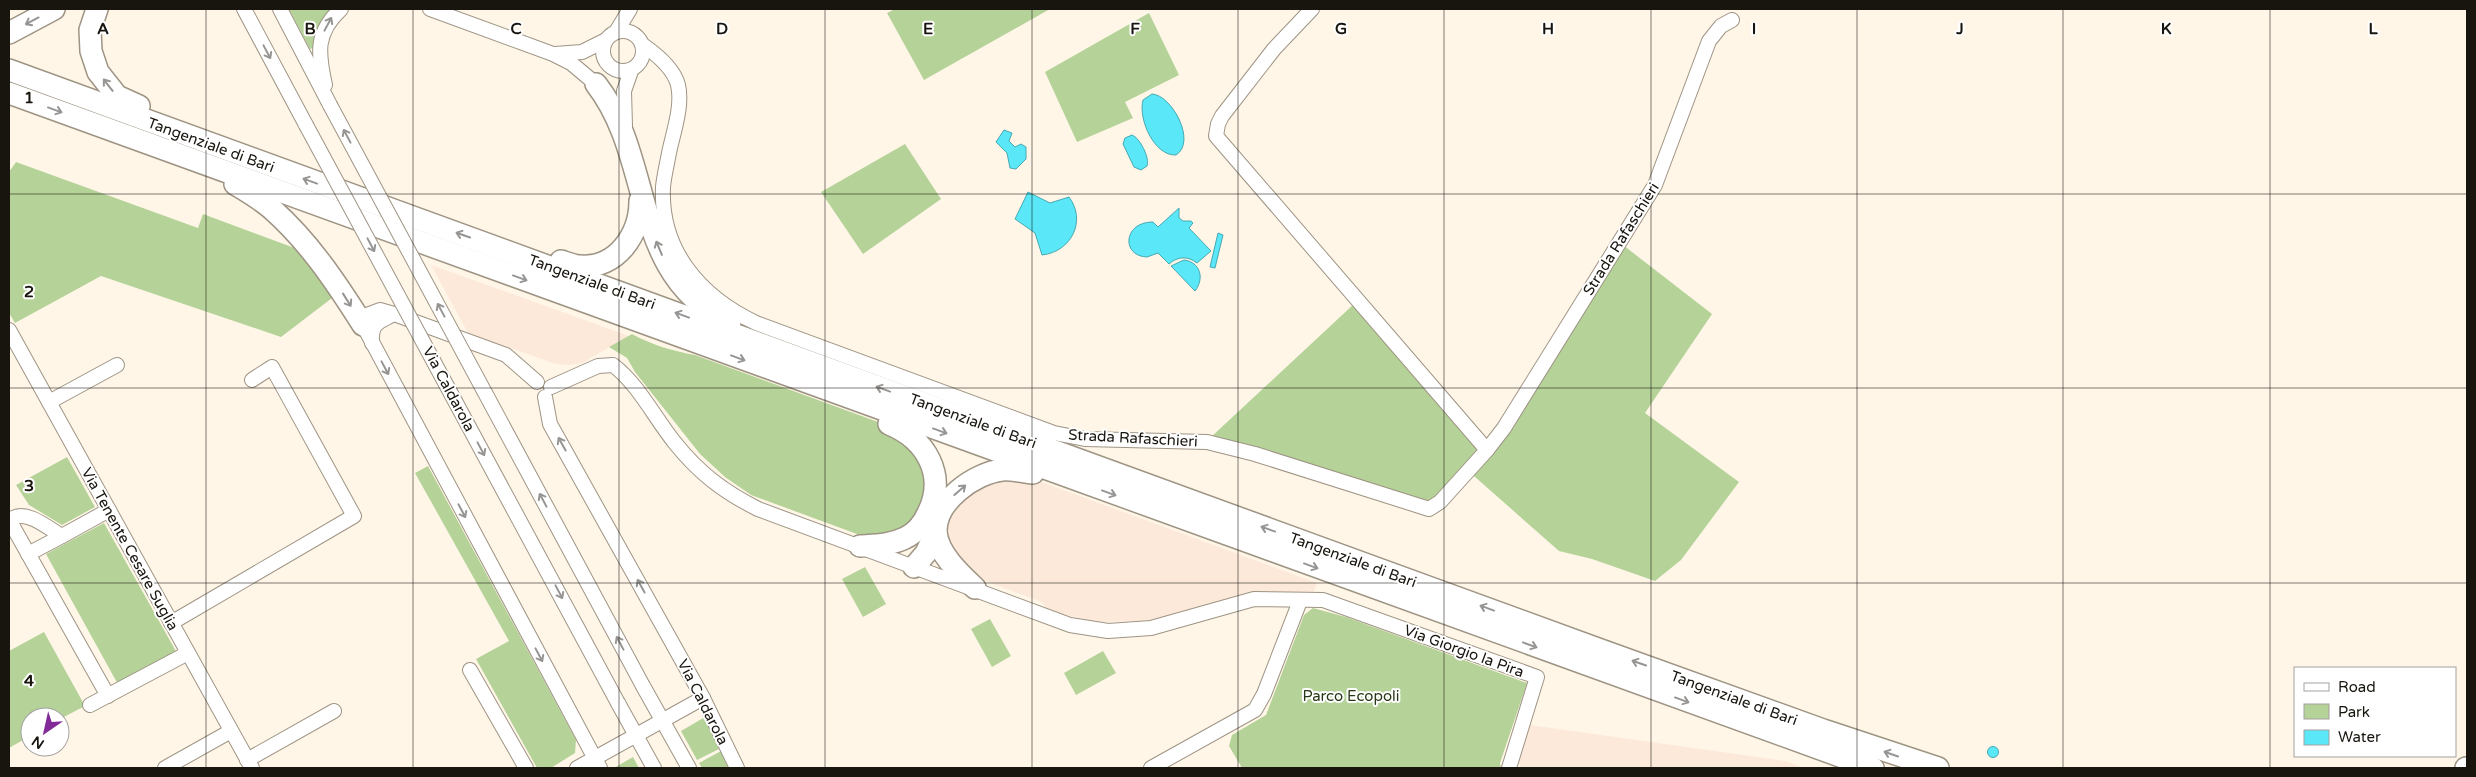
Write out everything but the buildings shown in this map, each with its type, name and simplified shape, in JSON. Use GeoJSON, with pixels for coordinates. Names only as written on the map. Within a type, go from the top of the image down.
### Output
{"type":"FeatureCollection","features":[{"type":"Feature","properties":{"kind":"highway"},"geometry":{"type":"LineString","coordinates":[[9,33],[54,9]]}},
{"type":"Feature","properties":{"kind":"highway"},"geometry":{"type":"LineString","coordinates":[[97,9],[90,30],[91,51],[98,72],[117,96],[210,144]]}},
{"type":"Feature","properties":{"kind":"highway","name":"Tangenziale di Bari"},"geometry":{"type":"LineString","coordinates":[[9,70],[492,245],[1063,476],[1873,768]]}},
{"type":"Feature","properties":{"kind":"highway"},"geometry":{"type":"LineString","coordinates":[[596,84],[613,108],[626,139],[649,225],[665,262],[688,292],[711,312],[756,333],[849,408],[902,429],[915,438],[932,464],[935,483],[934,502],[927,531]]}},
{"type":"Feature","properties":{"kind":"highway","name":"Tangenziale di Bari"},"geometry":{"type":"LineString","coordinates":[[9,93],[210,167],[800,370],[1823,730],[1938,768]]}},
{"type":"Feature","properties":{"kind":"highway"},"geometry":{"type":"LineString","coordinates":[[210,167],[272,210],[309,248],[336,281],[368,334]]}},
{"type":"Feature","properties":{"kind":"highway"},"geometry":{"type":"LineString","coordinates":[[492,245],[510,243],[581,266],[599,263],[614,256],[631,240],[640,210],[640,191]]}},
{"type":"Feature","properties":{"kind":"highway"},"geometry":{"type":"LineString","coordinates":[[914,567],[911,549],[940,517],[948,502],[961,487],[982,475],[1003,470],[1063,476]]}},
{"type":"Feature","properties":{"kind":"highway"},"geometry":{"type":"LineString","coordinates":[[860,546],[887,544],[927,531]]}},
{"type":"Feature","properties":{"kind":"highway"},"geometry":{"type":"LineString","coordinates":[[927,531],[951,563],[975,588]]}},
{"type":"Feature","properties":{"kind":"street","name":"Via Caldarola"},"geometry":{"type":"LineString","coordinates":[[244,9],[654,768]]}},
{"type":"Feature","properties":{"kind":"street","name":"Via Caldarola"},"geometry":{"type":"LineString","coordinates":[[280,9],[643,686],[689,768]]}},
{"type":"Feature","properties":{"kind":"street"},"geometry":{"type":"LineString","coordinates":[[330,105],[319,54],[322,37],[330,19],[341,9]]}},
{"type":"Feature","properties":{"kind":"street"},"geometry":{"type":"LineString","coordinates":[[430,9],[452,14],[553,54],[571,63],[596,84]]}},
{"type":"Feature","properties":{"kind":"street"},"geometry":{"type":"LineString","coordinates":[[631,9],[634,34]]}},
{"type":"Feature","properties":{"kind":"street"},"geometry":{"type":"LineString","coordinates":[[596,84],[605,61],[603,50],[631,9]]}},
{"type":"Feature","properties":{"kind":"street"},"geometry":{"type":"LineString","coordinates":[[1312,9],[1262,63],[1218,124],[1216,136],[1487,450]]}},
{"type":"Feature","properties":{"kind":"street","name":"Strada Rafaschieri"},"geometry":{"type":"LineString","coordinates":[[671,73],[678,84],[678,95],[663,186],[669,233],[689,271],[710,295],[728,310],[756,323],[1070,437],[1207,442],[1283,463],[1424,508],[1435,507],[1487,450],[1504,428],[1645,204],[1666,162],[1709,42],[1721,26],[1732,20]]}},
{"type":"Feature","properties":{"kind":"street"},"geometry":{"type":"LineString","coordinates":[[553,54],[582,52],[611,36],[629,31],[660,59],[671,73]]}},
{"type":"Feature","properties":{"kind":"street"},"geometry":{"type":"LineString","coordinates":[[626,139],[624,91],[630,69],[644,52],[643,45]]}},
{"type":"Feature","properties":{"kind":"street"},"geometry":{"type":"LineString","coordinates":[[605,61],[614,70],[656,66],[671,73]]}},
{"type":"Feature","properties":{"kind":"street"},"geometry":{"type":"LineString","coordinates":[[596,84],[607,76],[630,69]]}},
{"type":"Feature","properties":{"kind":"street"},"geometry":{"type":"LineString","coordinates":[[597,764],[368,334],[367,315],[380,310],[506,354],[537,382],[546,381],[548,392],[598,366],[613,365],[625,375],[675,443],[712,482],[730,495],[758,509],[975,588],[1070,625],[1108,631],[1151,628],[1254,600],[1300,602],[1259,707],[1251,714],[1151,768]]}},
{"type":"Feature","properties":{"kind":"street"},"geometry":{"type":"LineString","coordinates":[[368,334],[374,324],[394,314]]}},
{"type":"Feature","properties":{"kind":"street","name":"Via Tenente Cesare Suglia"},"geometry":{"type":"LineString","coordinates":[[9,330],[249,764]]}},
{"type":"Feature","properties":{"kind":"street"},"geometry":{"type":"LineString","coordinates":[[48,402],[117,365]]}},
{"type":"Feature","properties":{"kind":"street"},"geometry":{"type":"LineString","coordinates":[[170,622],[354,516],[272,367],[252,380]]}},
{"type":"Feature","properties":{"kind":"street","name":"Via Caldarola"},"geometry":{"type":"LineString","coordinates":[[548,392],[550,424],[703,698],[737,768]]}},
{"type":"Feature","properties":{"kind":"street"},"geometry":{"type":"LineString","coordinates":[[28,554],[109,510]]}},
{"type":"Feature","properties":{"kind":"street"},"geometry":{"type":"LineString","coordinates":[[62,536],[30,517],[18,515],[13,518],[12,524],[28,554],[108,696]]}},
{"type":"Feature","properties":{"kind":"street","name":"Via Giorgio la Pira"},"geometry":{"type":"LineString","coordinates":[[1300,602],[1323,600],[1537,678],[1509,768]]}},
{"type":"Feature","properties":{"kind":"street"},"geometry":{"type":"LineString","coordinates":[[90,705],[188,653]]}},
{"type":"Feature","properties":{"kind":"street"},"geometry":{"type":"LineString","coordinates":[[470,670],[526,768]]}},
{"type":"Feature","properties":{"kind":"street"},"geometry":{"type":"LineString","coordinates":[[577,768],[597,764],[635,735],[703,698]]}},
{"type":"Feature","properties":{"kind":"street"},"geometry":{"type":"LineString","coordinates":[[249,764],[334,711]]}},
{"type":"Feature","properties":{"kind":"street"},"geometry":{"type":"LineString","coordinates":[[165,768],[231,731]]}},
{"type":"Feature","properties":{"kind":"shaded area"},"geometry":{"type":"Polygon","coordinates":[[[431,265],[629,336],[582,363],[569,365],[556,364],[468,333],[431,265]]]}},
{"type":"Feature","properties":{"kind":"shaded area"},"geometry":{"type":"Polygon","coordinates":[[[993,477],[1028,477],[1317,583],[1313,593],[1265,592],[1240,595],[1149,621],[1095,622],[1047,610],[1042,602],[974,577],[945,543],[948,514],[952,507],[993,477]]]}},
{"type":"Feature","properties":{"kind":"shaded area"},"geometry":{"type":"Polygon","coordinates":[[[1530,725],[1786,761],[1804,768],[1521,768],[1518,761],[1530,725]]]}},
{"type":"Feature","properties":{"kind":"green space"},"geometry":{"type":"Polygon","coordinates":[[[289,9],[333,9],[318,30],[313,48],[310,49],[289,9]]]}},
{"type":"Feature","properties":{"kind":"green space"},"geometry":{"type":"Polygon","coordinates":[[[895,9],[1050,9],[924,80],[887,13],[895,9]]]}},
{"type":"Feature","properties":{"kind":"green space"},"geometry":{"type":"Polygon","coordinates":[[[1149,13],[1179,75],[1125,102],[1133,118],[1077,142],[1045,72],[1149,13]]]}},
{"type":"Feature","properties":{"kind":"green space"},"geometry":{"type":"Polygon","coordinates":[[[905,144],[941,199],[863,254],[821,192],[905,144]]]}},
{"type":"Feature","properties":{"kind":"green space"},"geometry":{"type":"Polygon","coordinates":[[[16,162],[198,228],[203,214],[300,250],[336,295],[281,337],[101,276],[15,323],[9,313],[9,172],[16,162]]]}},
{"type":"Feature","properties":{"kind":"green space"},"geometry":{"type":"Polygon","coordinates":[[[1623,245],[1712,314],[1645,413],[1739,482],[1681,560],[1655,581],[1592,559],[1559,551],[1466,469],[1435,507],[1210,438],[1355,303],[1488,456],[1623,245]]]}},
{"type":"Feature","properties":{"kind":"green space"},"geometry":{"type":"Polygon","coordinates":[[[632,334],[655,344],[695,355],[889,426],[923,456],[927,501],[904,534],[865,537],[751,495],[725,477],[700,454],[635,372],[627,358],[609,347],[632,334]]]}},
{"type":"Feature","properties":{"kind":"green space"},"geometry":{"type":"Polygon","coordinates":[[[67,457],[95,507],[62,525],[29,505],[16,485],[67,457]]]}},
{"type":"Feature","properties":{"kind":"green space"},"geometry":{"type":"Polygon","coordinates":[[[428,466],[576,740],[575,753],[551,768],[537,768],[476,659],[509,641],[415,473],[428,466]]]}},
{"type":"Feature","properties":{"kind":"green space"},"geometry":{"type":"Polygon","coordinates":[[[104,523],[177,653],[120,688],[46,554],[104,523]]]}},
{"type":"Feature","properties":{"kind":"green space"},"geometry":{"type":"Polygon","coordinates":[[[865,567],[886,604],[863,617],[842,579],[865,567]]]}},
{"type":"Feature","properties":{"kind":"green space","name":"Parco Ecopoli"},"geometry":{"type":"Polygon","coordinates":[[[1313,608],[1346,617],[1527,683],[1500,763],[1501,768],[1242,768],[1229,746],[1232,735],[1266,715],[1304,615],[1313,608]]]}},
{"type":"Feature","properties":{"kind":"green space"},"geometry":{"type":"Polygon","coordinates":[[[990,619],[1011,656],[992,667],[971,629],[990,619]]]}},
{"type":"Feature","properties":{"kind":"green space"},"geometry":{"type":"Polygon","coordinates":[[[44,632],[85,706],[70,714],[70,707],[20,707],[20,742],[9,748],[9,651],[44,632]]]}},
{"type":"Feature","properties":{"kind":"green space"},"geometry":{"type":"Polygon","coordinates":[[[1103,651],[1116,673],[1076,695],[1064,673],[1103,651]]]}},
{"type":"Feature","properties":{"kind":"green space"},"geometry":{"type":"Polygon","coordinates":[[[705,717],[719,749],[697,760],[681,731],[705,717]]]}},
{"type":"Feature","properties":{"kind":"green space"},"geometry":{"type":"Polygon","coordinates":[[[721,751],[728,768],[702,768],[699,763],[721,751]]]}},
{"type":"Feature","properties":{"kind":"green space"},"geometry":{"type":"Polygon","coordinates":[[[633,757],[639,768],[614,768],[633,757]]]}},
{"type":"Feature","properties":{"kind":"water"},"geometry":{"type":"Polygon","coordinates":[[[1152,94],[1160,96],[1174,110],[1183,130],[1184,140],[1182,149],[1176,155],[1168,154],[1161,150],[1149,135],[1145,126],[1142,108],[1143,100],[1152,94]]]}},
{"type":"Feature","properties":{"kind":"water"},"geometry":{"type":"Polygon","coordinates":[[[1004,130],[1012,133],[1009,141],[1015,147],[1021,144],[1026,147],[1026,159],[1016,169],[1010,168],[1007,153],[996,142],[1004,130]]]}},
{"type":"Feature","properties":{"kind":"water"},"geometry":{"type":"Polygon","coordinates":[[[1132,135],[1141,144],[1146,153],[1147,166],[1141,170],[1134,167],[1123,144],[1125,138],[1132,135]]]}},
{"type":"Feature","properties":{"kind":"water"},"geometry":{"type":"Polygon","coordinates":[[[1028,192],[1050,203],[1069,197],[1074,206],[1076,225],[1073,234],[1068,242],[1052,253],[1042,255],[1035,233],[1015,219],[1028,192]]]}},
{"type":"Feature","properties":{"kind":"water"},"geometry":{"type":"Polygon","coordinates":[[[1179,208],[1179,218],[1193,223],[1189,228],[1211,251],[1197,263],[1183,258],[1176,259],[1169,264],[1158,253],[1147,257],[1133,251],[1129,239],[1136,227],[1143,223],[1153,222],[1158,227],[1179,208]]]}},
{"type":"Feature","properties":{"kind":"water"},"geometry":{"type":"Polygon","coordinates":[[[1218,233],[1223,235],[1215,268],[1210,267],[1218,233]]]}},
{"type":"Feature","properties":{"kind":"water"},"geometry":{"type":"Polygon","coordinates":[[[1184,260],[1194,264],[1199,271],[1200,281],[1195,291],[1171,266],[1184,260]]]}},
{"type":"Feature","properties":{"kind":"water"},"geometry":{"type":"Polygon","coordinates":[[[1993,746],[1999,752],[1993,758],[1987,752],[1993,746]]]}}]}
